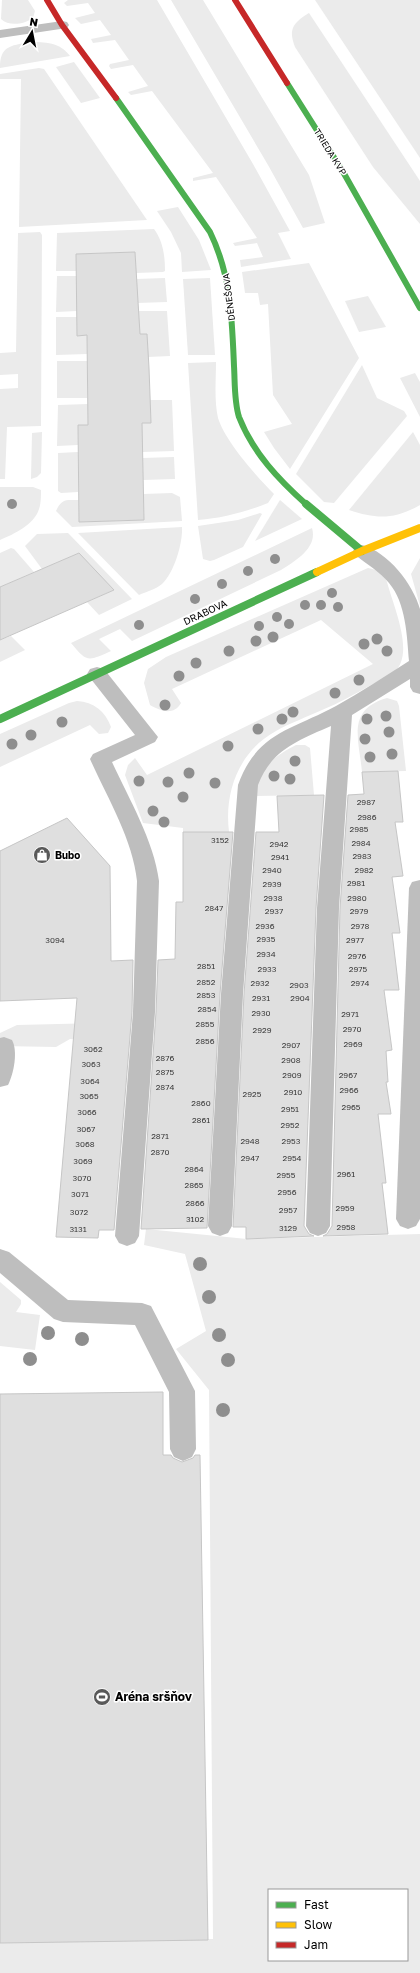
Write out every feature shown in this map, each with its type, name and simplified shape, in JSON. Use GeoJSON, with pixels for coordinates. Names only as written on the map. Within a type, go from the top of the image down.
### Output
{"type":"FeatureCollection","features":[{"type":"Feature","properties":{"kind":"street","name":"DÉNEŠOVA"},"geometry":{"type":"LineString","coordinates":[[47,0],[62,25],[136,125],[210,232],[221,255],[227,276],[230,299],[236,398],[239,416],[259,456],[281,482],[362,551]]}},
{"type":"Feature","properties":{"kind":"street","name":"TRIEDA KVP"},"geometry":{"type":"LineString","coordinates":[[235,0],[342,170],[420,308]]}},
{"type":"Feature","properties":{"kind":"street"},"geometry":{"type":"LineString","coordinates":[[0,34],[62,25]]}},
{"type":"Feature","properties":{"kind":"street","name":"DRABOVA"},"geometry":{"type":"LineString","coordinates":[[0,719],[362,551],[420,528]]}},
{"type":"Feature","properties":{"kind":"street"},"geometry":{"type":"LineString","coordinates":[[362,551],[396,579],[403,590],[412,613],[420,687]]}},
{"type":"Feature","properties":{"kind":"street"},"geometry":{"type":"LineString","coordinates":[[220,1226],[232,994],[249,778],[251,772],[258,760],[268,750],[290,736],[342,712],[418,664]]}},
{"type":"Feature","properties":{"kind":"street"},"geometry":{"type":"LineString","coordinates":[[97,674],[148,737],[100,759],[140,847],[146,864],[148,881],[144,1012],[127,1236]]}},
{"type":"Feature","properties":{"kind":"street"},"geometry":{"type":"LineString","coordinates":[[318,1226],[328,908],[342,712]]}},
{"type":"Feature","properties":{"kind":"street"},"geometry":{"type":"LineString","coordinates":[[408,1219],[420,888]]}},
{"type":"Feature","properties":{"kind":"street"},"geometry":{"type":"LineString","coordinates":[[0,1078],[4,1046]]}},
{"type":"Feature","properties":{"kind":"street"},"geometry":{"type":"LineString","coordinates":[[0,1259],[63,1310],[142,1314],[182,1391],[183,1449]]}},
{"type":"Feature","properties":{"kind":"shaded area"},"geometry":{"type":"Polygon","coordinates":[[[2,0],[28,0],[35,11],[33,18],[26,22],[17,24],[4,22],[1,19],[2,0]]]}},
{"type":"Feature","properties":{"kind":"shaded area"},"geometry":{"type":"Polygon","coordinates":[[[68,0],[157,0],[253,164],[290,231],[278,233],[291,259],[241,267],[240,260],[263,257],[257,243],[235,246],[233,243],[257,238],[216,177],[193,181],[193,178],[213,173],[152,91],[131,95],[128,92],[148,86],[133,65],[111,69],[109,66],[110,64],[129,60],[115,40],[93,43],[91,39],[111,35],[100,20],[81,24],[75,18],[95,13],[88,3],[67,6],[64,3],[68,0]]]}},
{"type":"Feature","properties":{"kind":"shaded area"},"geometry":{"type":"Polygon","coordinates":[[[171,0],[203,0],[309,175],[325,223],[303,228],[268,165],[171,0]]]}},
{"type":"Feature","properties":{"kind":"shaded area"},"geometry":{"type":"Polygon","coordinates":[[[315,0],[420,0],[420,158],[315,0]]]}},
{"type":"Feature","properties":{"kind":"shaded area"},"geometry":{"type":"Polygon","coordinates":[[[309,13],[420,181],[420,224],[373,167],[295,47],[292,36],[293,27],[299,20],[309,13]]]}},
{"type":"Feature","properties":{"kind":"shaded area"},"geometry":{"type":"Polygon","coordinates":[[[29,42],[57,45],[66,51],[70,56],[0,68],[2,55],[7,48],[29,42]]]}},
{"type":"Feature","properties":{"kind":"shaded area"},"geometry":{"type":"Polygon","coordinates":[[[74,62],[100,98],[81,103],[56,67],[74,62]]]}},
{"type":"Feature","properties":{"kind":"shaded area"},"geometry":{"type":"Polygon","coordinates":[[[39,68],[44,69],[147,220],[19,227],[21,79],[0,79],[0,74],[39,68]]]}},
{"type":"Feature","properties":{"kind":"shaded area"},"geometry":{"type":"Polygon","coordinates":[[[178,207],[199,240],[211,270],[182,272],[181,253],[171,232],[157,211],[178,207]]]}},
{"type":"Feature","properties":{"kind":"shaded area"},"geometry":{"type":"Polygon","coordinates":[[[154,229],[160,239],[163,249],[165,271],[163,272],[136,273],[135,252],[77,254],[76,271],[56,271],[57,233],[154,229]]]}},
{"type":"Feature","properties":{"kind":"shaded area"},"geometry":{"type":"Polygon","coordinates":[[[40,232],[42,235],[41,426],[7,427],[5,479],[0,479],[0,389],[18,388],[18,374],[0,375],[0,353],[16,352],[18,233],[40,232]]]}},
{"type":"Feature","properties":{"kind":"shaded area"},"geometry":{"type":"Polygon","coordinates":[[[309,263],[359,358],[290,469],[264,432],[292,424],[273,395],[268,304],[260,305],[258,293],[245,293],[242,272],[309,263]]]}},
{"type":"Feature","properties":{"kind":"shaded area"},"geometry":{"type":"Polygon","coordinates":[[[57,276],[77,276],[77,311],[56,312],[57,276]]]}},
{"type":"Feature","properties":{"kind":"shaded area"},"geometry":{"type":"Polygon","coordinates":[[[165,278],[167,302],[137,303],[136,279],[165,278]]]}},
{"type":"Feature","properties":{"kind":"shaded area"},"geometry":{"type":"Polygon","coordinates":[[[210,278],[215,355],[188,355],[183,279],[210,278]]]}},
{"type":"Feature","properties":{"kind":"shaded area"},"geometry":{"type":"Polygon","coordinates":[[[368,296],[386,327],[359,332],[345,301],[368,296]]]}},
{"type":"Feature","properties":{"kind":"shaded area"},"geometry":{"type":"Polygon","coordinates":[[[137,311],[167,311],[170,356],[148,357],[147,334],[138,334],[137,311]]]}},
{"type":"Feature","properties":{"kind":"shaded area"},"geometry":{"type":"Polygon","coordinates":[[[56,317],[77,317],[77,335],[87,335],[87,354],[56,355],[56,317]]]}},
{"type":"Feature","properties":{"kind":"shaded area"},"geometry":{"type":"Polygon","coordinates":[[[57,361],[87,361],[87,398],[57,398],[57,361]]]}},
{"type":"Feature","properties":{"kind":"shaded area"},"geometry":{"type":"Polygon","coordinates":[[[216,362],[216,404],[218,418],[234,448],[274,494],[268,503],[251,509],[225,516],[198,520],[188,363],[216,362]]]}},
{"type":"Feature","properties":{"kind":"shaded area"},"geometry":{"type":"Polygon","coordinates":[[[362,365],[377,398],[404,411],[407,416],[334,503],[324,502],[296,474],[362,365]]]}},
{"type":"Feature","properties":{"kind":"shaded area"},"geometry":{"type":"Polygon","coordinates":[[[415,373],[420,382],[420,417],[400,378],[415,373]]]}},
{"type":"Feature","properties":{"kind":"shaded area"},"geometry":{"type":"Polygon","coordinates":[[[150,400],[172,400],[174,451],[142,452],[141,423],[151,423],[150,400]]]}},
{"type":"Feature","properties":{"kind":"shaded area"},"geometry":{"type":"Polygon","coordinates":[[[88,404],[88,425],[78,426],[78,445],[57,446],[58,405],[88,404]]]}},
{"type":"Feature","properties":{"kind":"shaded area"},"geometry":{"type":"Polygon","coordinates":[[[42,432],[41,473],[37,477],[31,479],[32,433],[42,432]]]}},
{"type":"Feature","properties":{"kind":"shaded area"},"geometry":{"type":"Polygon","coordinates":[[[413,432],[420,445],[420,505],[411,510],[393,516],[368,515],[349,510],[413,432]]]}},
{"type":"Feature","properties":{"kind":"shaded area"},"geometry":{"type":"Polygon","coordinates":[[[78,452],[78,492],[61,493],[58,491],[58,453],[78,452]]]}},
{"type":"Feature","properties":{"kind":"shaded area"},"geometry":{"type":"Polygon","coordinates":[[[174,457],[175,479],[143,480],[142,458],[174,457]]]}},
{"type":"Feature","properties":{"kind":"shaded area"},"geometry":{"type":"Polygon","coordinates":[[[0,487],[33,487],[41,490],[41,500],[40,507],[33,520],[23,528],[0,540],[0,487]]]}},
{"type":"Feature","properties":{"kind":"shaded area"},"geometry":{"type":"Polygon","coordinates":[[[172,493],[180,497],[182,521],[72,527],[56,511],[62,502],[79,500],[79,522],[144,520],[143,494],[172,493]]]}},
{"type":"Feature","properties":{"kind":"shaded area"},"geometry":{"type":"Polygon","coordinates":[[[280,500],[302,519],[255,541],[280,500]]]}},
{"type":"Feature","properties":{"kind":"shaded area"},"geometry":{"type":"Polygon","coordinates":[[[260,513],[262,514],[243,547],[214,560],[210,561],[203,559],[198,526],[238,520],[260,513]]]}},
{"type":"Feature","properties":{"kind":"shaded area"},"geometry":{"type":"Polygon","coordinates":[[[182,527],[181,541],[177,557],[170,573],[162,584],[139,595],[78,533],[182,527]]]}},
{"type":"Feature","properties":{"kind":"shaded area"},"geometry":{"type":"Polygon","coordinates":[[[312,528],[312,542],[309,548],[299,558],[281,570],[132,641],[120,629],[99,639],[111,651],[97,657],[84,657],[71,643],[312,528]]]}},
{"type":"Feature","properties":{"kind":"shaded area"},"geometry":{"type":"Polygon","coordinates":[[[68,533],[132,599],[99,615],[87,602],[114,590],[79,553],[42,569],[25,546],[37,534],[68,533]]]}},
{"type":"Feature","properties":{"kind":"shaded area"},"geometry":{"type":"Polygon","coordinates":[[[11,548],[14,549],[34,572],[0,587],[0,553],[11,548]]]}},
{"type":"Feature","properties":{"kind":"shaded area"},"geometry":{"type":"Polygon","coordinates":[[[420,558],[420,606],[411,574],[420,558]]]}},
{"type":"Feature","properties":{"kind":"shaded area"},"geometry":{"type":"Polygon","coordinates":[[[368,568],[380,572],[386,579],[396,611],[402,633],[403,653],[401,662],[396,670],[384,679],[276,731],[263,739],[252,750],[237,774],[229,802],[229,832],[183,832],[183,828],[143,823],[125,775],[128,765],[135,758],[147,775],[373,664],[321,620],[172,689],[181,703],[175,710],[162,710],[150,705],[144,683],[148,669],[166,657],[368,568]]]}},
{"type":"Feature","properties":{"kind":"shaded area"},"geometry":{"type":"Polygon","coordinates":[[[11,636],[25,650],[0,662],[0,640],[11,636]]]}},
{"type":"Feature","properties":{"kind":"shaded area"},"geometry":{"type":"Polygon","coordinates":[[[387,698],[397,701],[399,706],[406,771],[362,772],[358,737],[360,718],[365,710],[374,703],[387,698]]]}},
{"type":"Feature","properties":{"kind":"shaded area"},"geometry":{"type":"Polygon","coordinates":[[[77,701],[94,705],[106,716],[111,727],[108,733],[99,734],[90,725],[0,767],[0,734],[69,703],[77,701]]]}},
{"type":"Feature","properties":{"kind":"shaded area"},"geometry":{"type":"Polygon","coordinates":[[[296,745],[305,745],[310,748],[314,795],[256,796],[259,777],[265,767],[280,754],[296,745]]]}},
{"type":"Feature","properties":{"kind":"shaded area"},"geometry":{"type":"Polygon","coordinates":[[[100,1023],[113,1042],[70,1039],[56,1047],[0,1046],[0,1033],[17,1025],[100,1023]]]}},
{"type":"Feature","properties":{"kind":"shaded area"},"geometry":{"type":"Polygon","coordinates":[[[146,1229],[247,1239],[420,1234],[420,1973],[0,1973],[0,1943],[213,1939],[209,1390],[176,1349],[206,1331],[185,1254],[144,1245],[146,1229]]]}},
{"type":"Feature","properties":{"kind":"shaded area"},"geometry":{"type":"Polygon","coordinates":[[[0,1282],[21,1300],[21,1304],[16,1312],[40,1315],[35,1350],[0,1346],[0,1282]]]}},
{"type":"Feature","properties":{"kind":"building"},"geometry":{"type":"Polygon","coordinates":[[[135,252],[140,334],[147,334],[151,423],[142,423],[144,520],[79,522],[78,425],[88,425],[87,335],[77,336],[76,254],[135,252]]]}},
{"type":"Feature","properties":{"kind":"building"},"geometry":{"type":"Polygon","coordinates":[[[79,553],[114,590],[0,640],[0,587],[79,553]]]}},
{"type":"Feature","properties":{"kind":"building"},"geometry":{"type":"Polygon","coordinates":[[[398,771],[403,822],[395,822],[403,876],[392,877],[400,933],[392,933],[399,990],[384,990],[392,1050],[386,1051],[388,1082],[386,1082],[391,1114],[378,1114],[386,1183],[382,1183],[388,1234],[323,1236],[327,1234],[332,1226],[340,908],[348,795],[364,794],[362,772],[398,771]]]}},
{"type":"Feature","properties":{"kind":"building"},"geometry":{"type":"Polygon","coordinates":[[[324,795],[316,908],[304,1226],[309,1234],[314,1236],[246,1239],[246,1227],[233,1227],[244,994],[256,832],[279,832],[277,796],[324,795]]]}},
{"type":"Feature","properties":{"kind":"building"},"geometry":{"type":"Polygon","coordinates":[[[67,818],[110,866],[111,961],[133,960],[132,1012],[114,1230],[99,1230],[98,1238],[56,1237],[77,998],[0,1001],[0,851],[67,818]]]}},
{"type":"Feature","properties":{"kind":"building"},"geometry":{"type":"Polygon","coordinates":[[[183,832],[233,832],[220,994],[207,1228],[141,1229],[156,1012],[158,960],[175,959],[176,902],[183,902],[183,832]]]}},
{"type":"Feature","properties":{"kind":"building","name":"Aréna sršňov"},"geometry":{"type":"Polygon","coordinates":[[[163,1392],[163,1455],[171,1455],[173,1458],[182,1462],[193,1458],[195,1455],[200,1455],[208,1940],[0,1943],[0,1394],[163,1392]]]}},
{"type":"Feature","properties":{"kind":"traffic: fast"},"geometry":{"type":"LineString","coordinates":[[287,83],[342,170],[420,308]]}},
{"type":"Feature","properties":{"kind":"traffic: fast"},"geometry":{"type":"LineString","coordinates":[[116,98],[210,232],[220,253],[229,285],[236,404],[239,416],[248,437],[274,474],[309,507],[362,551]]}},
{"type":"Feature","properties":{"kind":"traffic: fast"},"geometry":{"type":"LineString","coordinates":[[0,719],[317,572]]}},
{"type":"Feature","properties":{"kind":"traffic: slow"},"geometry":{"type":"LineString","coordinates":[[317,572],[362,551],[420,528]]}},
{"type":"Feature","properties":{"kind":"traffic: jam"},"geometry":{"type":"LineString","coordinates":[[47,0],[62,25],[116,98]]}},
{"type":"Feature","properties":{"kind":"traffic: jam"},"geometry":{"type":"LineString","coordinates":[[235,0],[287,83]]}},
{"type":"Feature","properties":{"kind":"place","name":"Bubo"},"geometry":{"type":"Point","coordinates":[42,855]}},
{"type":"Feature","properties":{"kind":"place","name":"Aréna sršňov"},"geometry":{"type":"Point","coordinates":[102,1697]}}]}
